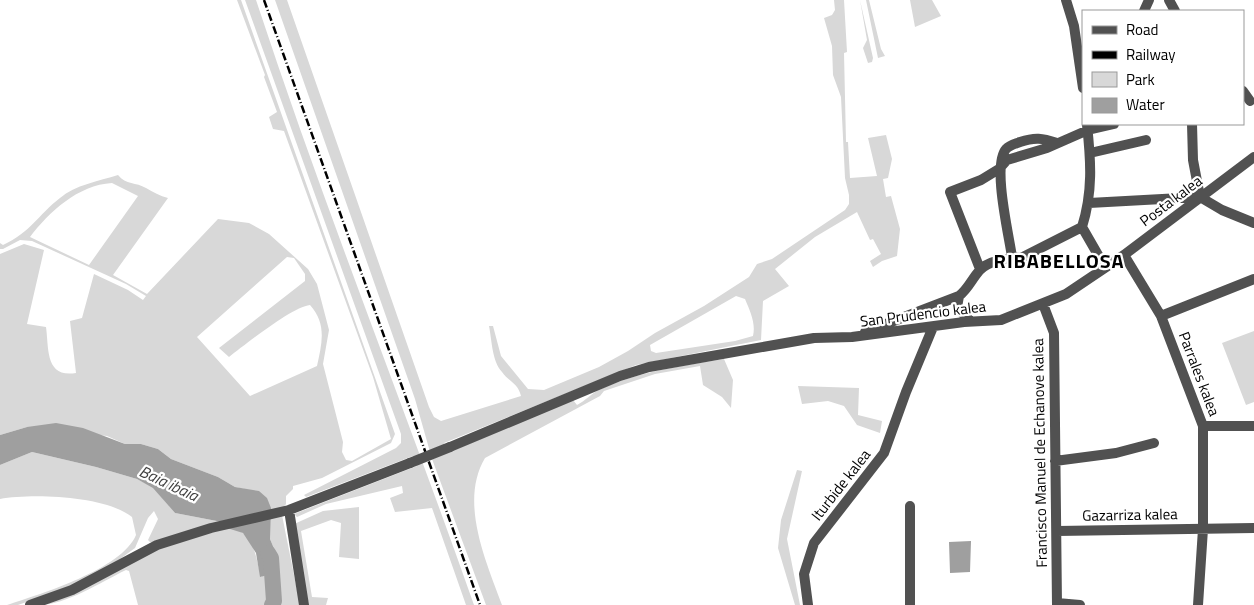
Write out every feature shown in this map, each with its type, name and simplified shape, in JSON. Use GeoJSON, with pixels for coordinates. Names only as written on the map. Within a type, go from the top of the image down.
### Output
{"type":"FeatureCollection","features":[{"type":"Feature","properties":{"kind":"street"},"geometry":{"type":"LineString","coordinates":[[1066,0],[1074,26],[1082,73]]}},
{"type":"Feature","properties":{"kind":"street"},"geometry":{"type":"LineString","coordinates":[[980,269],[950,192],[981,180],[999,169],[1007,160],[1057,144],[1087,127],[1105,125]]}},
{"type":"Feature","properties":{"kind":"street"},"geometry":{"type":"LineString","coordinates":[[1192,125],[1194,160],[1200,197]]}},
{"type":"Feature","properties":{"kind":"street"},"geometry":{"type":"LineString","coordinates":[[1087,127],[1092,183],[1089,203],[1082,227],[1105,267]]}},
{"type":"Feature","properties":{"kind":"street"},"geometry":{"type":"LineString","coordinates":[[1090,153],[1146,140]]}},
{"type":"Feature","properties":{"kind":"street","name":"Posta kalea"},"geometry":{"type":"LineString","coordinates":[[1105,267],[1124,255],[1254,157]]}},
{"type":"Feature","properties":{"kind":"street"},"geometry":{"type":"LineString","coordinates":[[999,169],[1012,258]]}},
{"type":"Feature","properties":{"kind":"street"},"geometry":{"type":"LineString","coordinates":[[1089,203],[1200,197],[1222,210],[1254,223]]}},
{"type":"Feature","properties":{"kind":"street"},"geometry":{"type":"LineString","coordinates":[[852,337],[959,296],[967,289],[980,269],[1012,258],[1021,258],[1082,227]]}},
{"type":"Feature","properties":{"kind":"street","name":"Parrales kalea"},"geometry":{"type":"LineString","coordinates":[[1124,255],[1161,316],[1203,426],[1203,529],[1198,605]]}},
{"type":"Feature","properties":{"kind":"street","name":"San Prudencio kalea"},"geometry":{"type":"LineString","coordinates":[[30,605],[72,590],[157,544],[211,528],[289,510],[410,463],[634,371],[814,338],[852,337],[970,321],[1001,320],[1066,294],[1105,267]]}},
{"type":"Feature","properties":{"kind":"street"},"geometry":{"type":"LineString","coordinates":[[1161,316],[1254,279]]}},
{"type":"Feature","properties":{"kind":"street"},"geometry":{"type":"LineString","coordinates":[[959,296],[957,307],[970,321]]}},
{"type":"Feature","properties":{"kind":"street","name":"Francisco Manuel de Echanove kalea"},"geometry":{"type":"LineString","coordinates":[[1043,304],[1054,333],[1057,604]]}},
{"type":"Feature","properties":{"kind":"street","name":"Iturbide kalea"},"geometry":{"type":"LineString","coordinates":[[808,605],[804,574],[814,542],[884,453],[906,392],[933,327]]}},
{"type":"Feature","properties":{"kind":"street"},"geometry":{"type":"LineString","coordinates":[[1203,426],[1254,426]]}},
{"type":"Feature","properties":{"kind":"street"},"geometry":{"type":"LineString","coordinates":[[1055,461],[1116,453],[1154,443]]}},
{"type":"Feature","properties":{"kind":"street"},"geometry":{"type":"LineString","coordinates":[[910,506],[910,605]]}},
{"type":"Feature","properties":{"kind":"street"},"geometry":{"type":"LineString","coordinates":[[289,510],[304,605]]}},
{"type":"Feature","properties":{"kind":"street","name":"Gazarriza kalea"},"geometry":{"type":"LineString","coordinates":[[1057,531],[1254,528]]}},
{"type":"Feature","properties":{"kind":"street"},"geometry":{"type":"LineString","coordinates":[[1057,604],[1080,605]]}},
{"type":"Feature","properties":{"kind":"green space"},"geometry":{"type":"Polygon","coordinates":[[[237,0],[241,0],[395,434],[391,443],[322,478],[293,486],[293,489],[286,496],[286,504],[283,508],[271,511],[259,492],[235,487],[218,477],[171,459],[158,449],[141,444],[125,444],[107,436],[27,427],[0,435],[0,254],[24,244],[44,250],[27,324],[46,327],[50,360],[59,371],[76,373],[70,321],[82,318],[94,274],[128,290],[143,300],[146,296],[126,284],[32,241],[20,240],[3,249],[0,249],[0,243],[3,245],[21,235],[52,204],[66,194],[88,184],[118,175],[128,182],[168,198],[113,275],[147,294],[218,219],[249,223],[269,234],[308,269],[317,284],[329,330],[323,364],[343,442],[342,452],[346,460],[352,461],[391,439],[373,377],[284,131],[273,129],[269,117],[277,112],[264,77],[265,75],[237,0]],[[112,183],[88,189],[65,201],[46,218],[30,237],[89,265],[138,196],[112,183]],[[287,257],[197,337],[250,396],[317,366],[322,334],[319,319],[310,305],[302,307],[281,319],[229,357],[219,348],[305,281],[305,274],[294,258],[287,257]]]}},
{"type":"Feature","properties":{"kind":"green space"},"geometry":{"type":"Polygon","coordinates":[[[245,0],[256,0],[308,152],[474,605],[466,605],[432,508],[395,512],[390,498],[403,493],[402,486],[326,504],[297,517],[294,514],[417,466],[413,456],[306,497],[304,495],[396,448],[401,443],[401,434],[245,0]]]}},
{"type":"Feature","properties":{"kind":"green space"},"geometry":{"type":"Polygon","coordinates":[[[275,0],[287,0],[429,407],[434,417],[441,421],[521,396],[516,385],[505,375],[496,362],[489,326],[493,326],[501,356],[528,389],[544,390],[599,367],[704,306],[749,277],[757,264],[772,259],[845,210],[849,204],[849,195],[845,178],[841,97],[833,75],[832,46],[824,18],[832,15],[835,10],[834,0],[844,0],[847,52],[844,53],[846,142],[848,142],[850,178],[877,176],[868,138],[886,135],[892,159],[888,178],[883,179],[886,197],[891,196],[900,229],[897,256],[882,261],[873,267],[870,261],[881,254],[873,239],[870,240],[857,212],[815,237],[775,269],[789,286],[763,301],[761,340],[636,365],[444,443],[447,453],[573,400],[577,405],[596,391],[614,384],[661,370],[724,359],[733,380],[731,408],[722,397],[703,385],[700,366],[655,374],[604,391],[600,396],[485,458],[478,475],[474,493],[475,512],[483,551],[502,605],[486,605],[432,459],[415,399],[275,0]],[[736,296],[650,345],[651,351],[656,353],[735,341],[753,336],[753,322],[745,299],[736,296]]]}},
{"type":"Feature","properties":{"kind":"green space"},"geometry":{"type":"Polygon","coordinates":[[[860,0],[873,58],[872,62],[868,63],[863,48],[867,40],[860,0]]]}},
{"type":"Feature","properties":{"kind":"green space"},"geometry":{"type":"Polygon","coordinates":[[[866,0],[869,0],[881,49],[885,56],[878,58],[866,0]]]}},
{"type":"Feature","properties":{"kind":"green space"},"geometry":{"type":"Polygon","coordinates":[[[910,0],[932,0],[941,16],[915,27],[910,0]]]}},
{"type":"Feature","properties":{"kind":"green space"},"geometry":{"type":"Polygon","coordinates":[[[1254,331],[1254,402],[1246,405],[1222,343],[1254,331]]]}},
{"type":"Feature","properties":{"kind":"green space"},"geometry":{"type":"Polygon","coordinates":[[[798,386],[859,388],[858,415],[882,421],[880,433],[857,425],[844,406],[828,401],[802,404],[798,386]]]}},
{"type":"Feature","properties":{"kind":"green space"},"geometry":{"type":"Polygon","coordinates":[[[32,452],[137,479],[153,487],[175,513],[222,522],[240,531],[251,543],[261,577],[278,558],[270,539],[270,518],[282,515],[300,605],[138,605],[129,571],[126,570],[72,597],[39,605],[153,542],[148,540],[158,519],[154,511],[148,518],[135,548],[120,559],[78,583],[18,605],[7,605],[59,587],[98,569],[115,559],[128,547],[136,535],[132,517],[105,504],[88,500],[31,496],[0,499],[0,465],[32,452]]]}},
{"type":"Feature","properties":{"kind":"green space"},"geometry":{"type":"Polygon","coordinates":[[[797,470],[802,471],[787,539],[800,605],[795,605],[778,548],[781,520],[797,470]]]}},
{"type":"Feature","properties":{"kind":"green space"},"geometry":{"type":"Polygon","coordinates":[[[359,507],[359,559],[339,557],[341,523],[331,520],[301,531],[312,597],[328,598],[326,605],[309,605],[292,525],[323,511],[359,507]]]}},
{"type":"Feature","properties":{"kind":"water"},"geometry":{"type":"Polygon","coordinates":[[[56,423],[83,428],[125,444],[141,444],[158,449],[171,459],[218,477],[235,487],[259,491],[267,498],[271,508],[270,539],[278,558],[279,572],[260,577],[256,553],[243,533],[227,528],[222,522],[175,513],[153,488],[137,479],[32,452],[0,465],[0,435],[27,427],[56,423]]]}},
{"type":"Feature","properties":{"kind":"water"},"geometry":{"type":"Polygon","coordinates":[[[971,541],[970,572],[950,573],[949,542],[971,541]]]}},
{"type":"Feature","properties":{"kind":"waterway","name":"Baia ibaia"},"geometry":{"type":"LineString","coordinates":[[268,553],[271,558],[274,601],[272,605]]}},
{"type":"Feature","properties":{"kind":"railway"},"geometry":{"type":"LineString","coordinates":[[264,0],[480,605]]}},
{"type":"Feature","properties":{"kind":"district","name":"RIBABELLOSA"},"geometry":{"type":"Point","coordinates":[1059,261]}}]}
